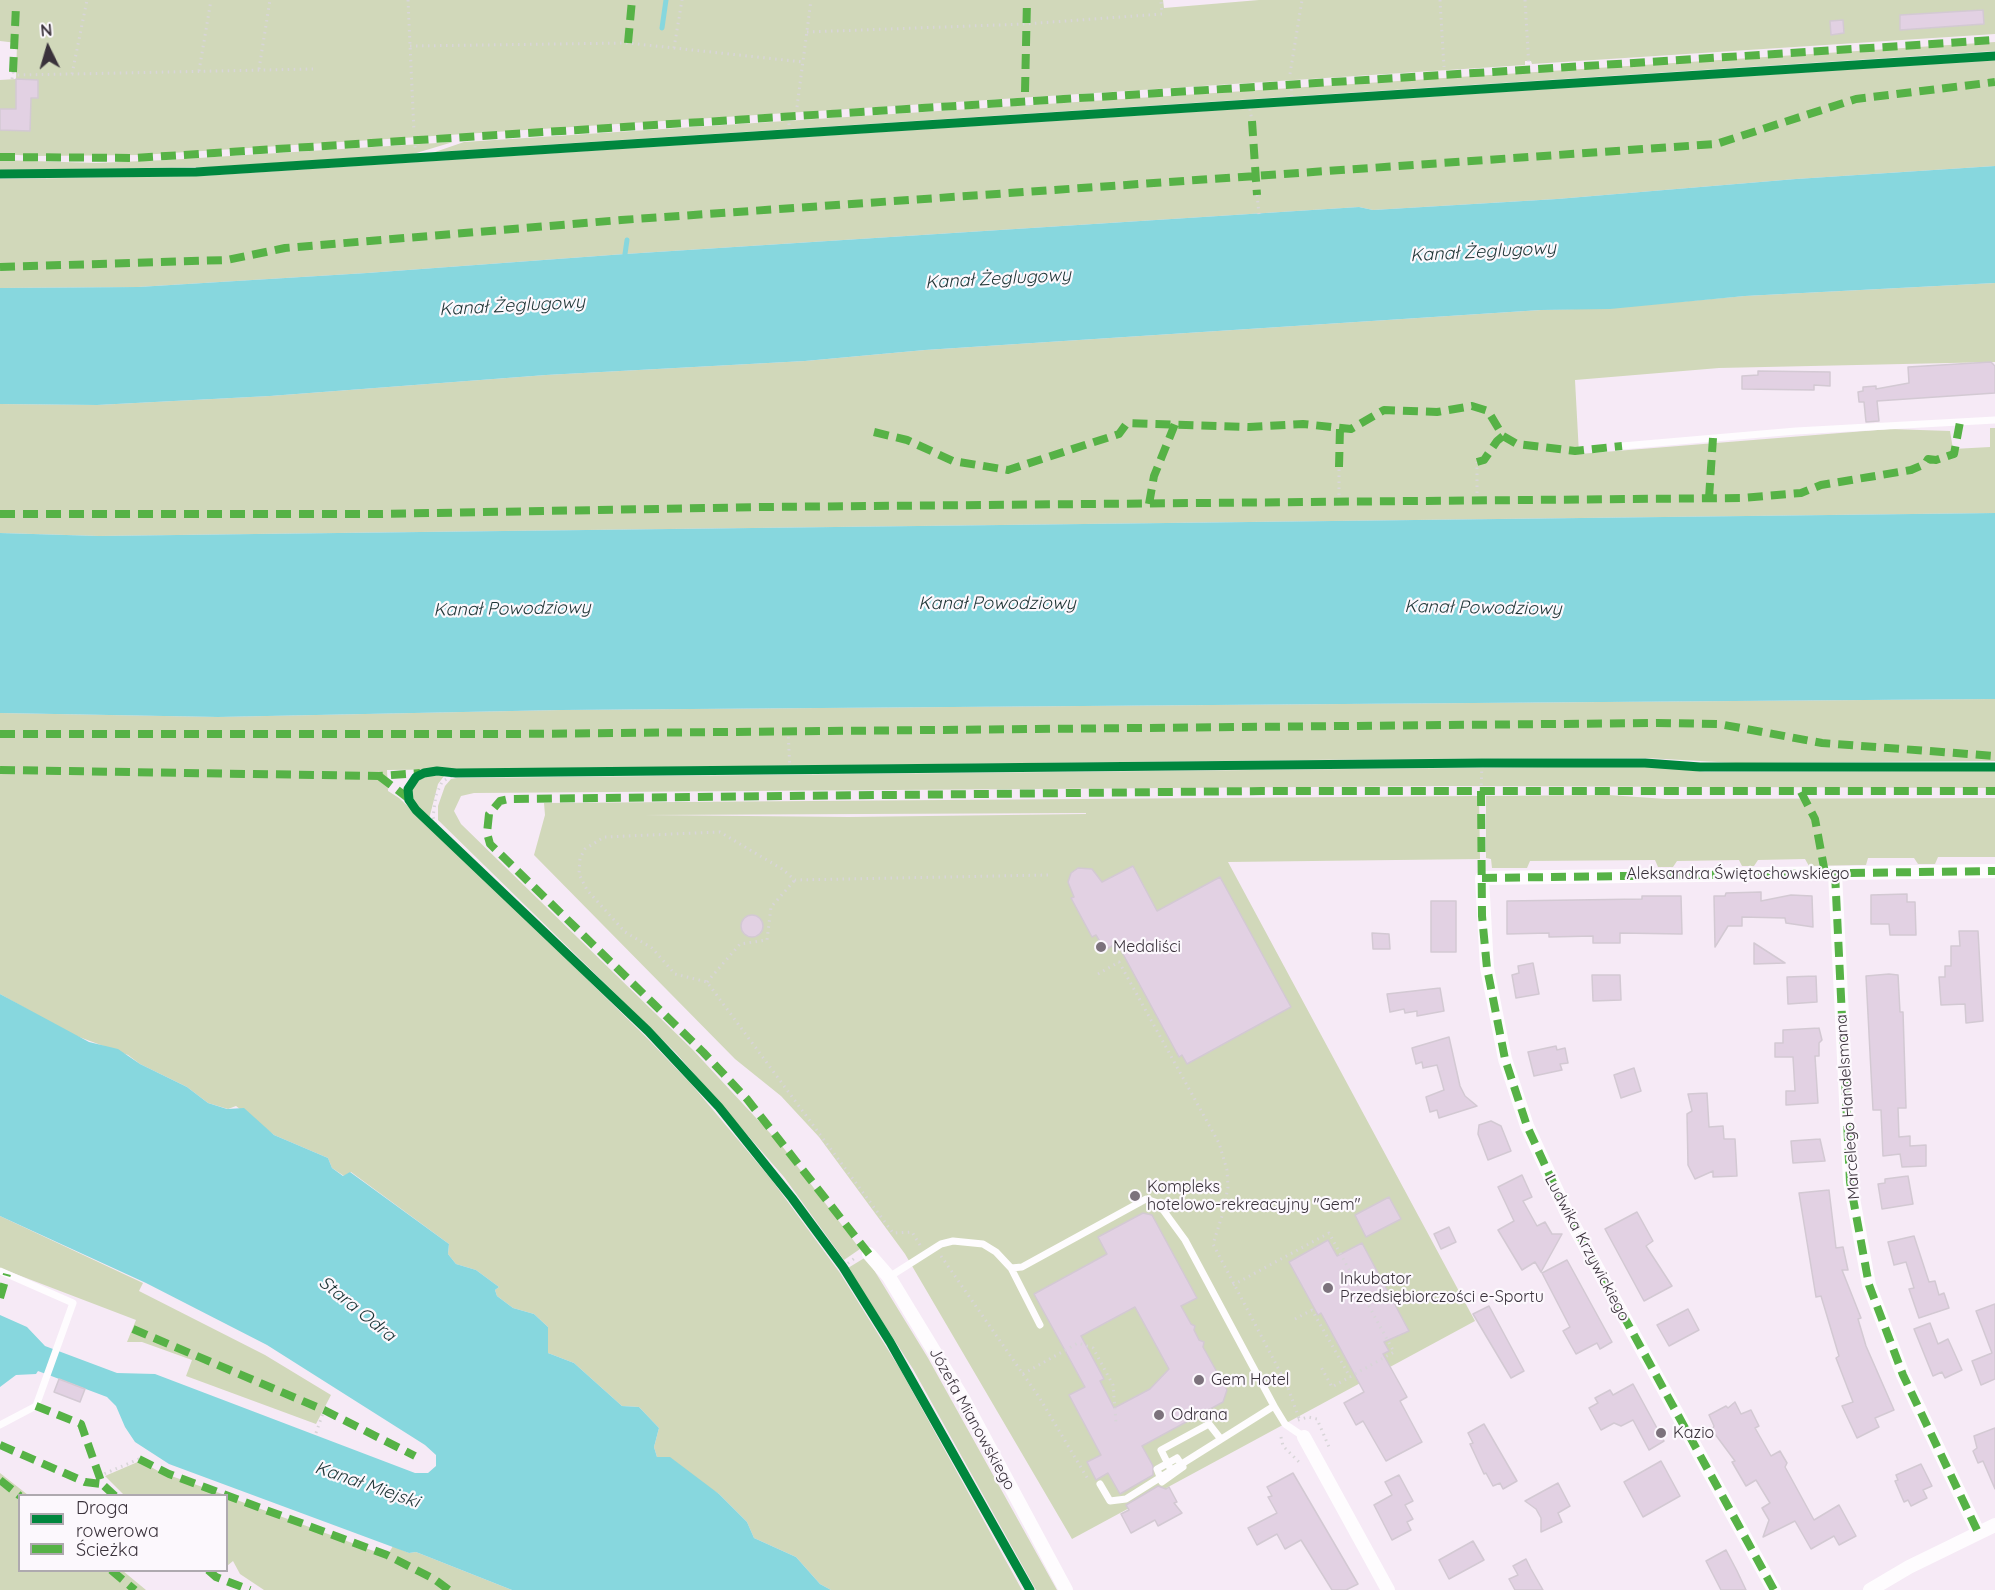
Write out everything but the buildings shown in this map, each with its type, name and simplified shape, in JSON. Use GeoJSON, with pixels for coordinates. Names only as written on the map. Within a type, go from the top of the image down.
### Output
{"type":"FeatureCollection","features":[{"type":"Feature","properties":{"kind":"street","name":"Aleksandra Świętochowskiego"},"geometry":{"type":"LineString","coordinates":[[1482,878],[1995,871]]}},
{"type":"Feature","properties":{"kind":"street","name":"Marcelego Handelsmana"},"geometry":{"type":"LineString","coordinates":[[1835,873],[1850,1182],[1869,1285],[1903,1375],[1978,1532]]}},
{"type":"Feature","properties":{"kind":"street","name":"Ludwika Krzywickiego"},"geometry":{"type":"LineString","coordinates":[[1482,878],[1487,968],[1505,1059],[1527,1126],[1567,1213],[1774,1590]]}},
{"type":"Feature","properties":{"kind":"street","name":"Józefa Mianowskiego"},"geometry":{"type":"LineString","coordinates":[[869,1254],[889,1277],[965,1402],[1066,1590]]}},
{"type":"Feature","properties":{"kind":"street"},"geometry":{"type":"LineString","coordinates":[[1304,1437],[1388,1590]]}},
{"type":"Feature","properties":{"kind":"street"},"geometry":{"type":"LineString","coordinates":[[1870,1590],[1909,1567],[1995,1525]]}},
{"type":"Feature","properties":{"kind":"lane"},"geometry":{"type":"LineString","coordinates":[[1622,446],[1796,431],[1995,420]]}},
{"type":"Feature","properties":{"kind":"lane"},"geometry":{"type":"LineString","coordinates":[[1011,1268],[1034,1261],[1146,1199],[1158,1203],[1185,1240],[1285,1424],[1304,1437]]}},
{"type":"Feature","properties":{"kind":"lane"},"geometry":{"type":"LineString","coordinates":[[889,1277],[935,1247],[953,1240],[983,1245],[996,1252],[1011,1268],[1040,1325]]}},
{"type":"Feature","properties":{"kind":"lane"},"geometry":{"type":"LineString","coordinates":[[0,1271],[73,1303],[36,1406],[0,1425]]}},
{"type":"Feature","properties":{"kind":"lane"},"geometry":{"type":"LineString","coordinates":[[1100,1484],[1110,1501],[1126,1499],[1161,1478],[1170,1467],[1181,1464],[1274,1406]]}},
{"type":"Feature","properties":{"kind":"lane"},"geometry":{"type":"LineString","coordinates":[[1170,1467],[1161,1450],[1209,1424],[1220,1438]]}},
{"type":"Feature","properties":{"kind":"lane"},"geometry":{"type":"LineString","coordinates":[[1161,1478],[1162,1482],[1183,1467],[1181,1464]]}},
{"type":"Feature","properties":{"kind":"path"},"geometry":{"type":"LineString","coordinates":[[72,74],[87,0]]}},
{"type":"Feature","properties":{"kind":"path"},"geometry":{"type":"LineString","coordinates":[[199,71],[211,0]]}},
{"type":"Feature","properties":{"kind":"path"},"geometry":{"type":"LineString","coordinates":[[259,69],[270,0]]}},
{"type":"Feature","properties":{"kind":"path"},"geometry":{"type":"LineString","coordinates":[[408,0],[414,132]]}},
{"type":"Feature","properties":{"kind":"path"},"geometry":{"type":"LineString","coordinates":[[674,48],[681,0]]}},
{"type":"Feature","properties":{"kind":"path"},"geometry":{"type":"LineString","coordinates":[[797,106],[811,0]]}},
{"type":"Feature","properties":{"kind":"path"},"geometry":{"type":"LineString","coordinates":[[807,32],[1025,24],[1162,14],[1161,0]]}},
{"type":"Feature","properties":{"kind":"path"},"geometry":{"type":"LineString","coordinates":[[1290,74],[1302,0]]}},
{"type":"Feature","properties":{"kind":"path"},"geometry":{"type":"LineString","coordinates":[[1440,0],[1444,67]]}},
{"type":"Feature","properties":{"kind":"path"},"geometry":{"type":"LineString","coordinates":[[1525,0],[1529,68]]}},
{"type":"Feature","properties":{"kind":"path"},"geometry":{"type":"LineString","coordinates":[[410,46],[628,43],[803,63]]}},
{"type":"Feature","properties":{"kind":"path"},"geometry":{"type":"LineString","coordinates":[[12,80],[13,72],[16,75],[313,69]]}},
{"type":"Feature","properties":{"kind":"path"},"geometry":{"type":"LineString","coordinates":[[1291,83],[1292,101]]}},
{"type":"Feature","properties":{"kind":"path"},"geometry":{"type":"LineString","coordinates":[[1250,104],[1252,121]]}},
{"type":"Feature","properties":{"kind":"path"},"geometry":{"type":"LineString","coordinates":[[415,146],[415,151]]}},
{"type":"Feature","properties":{"kind":"path"},"geometry":{"type":"LineString","coordinates":[[1257,195],[1259,214]]}},
{"type":"Feature","properties":{"kind":"path"},"geometry":{"type":"LineString","coordinates":[[1477,493],[1478,462]]}},
{"type":"Feature","properties":{"kind":"path"},"geometry":{"type":"LineString","coordinates":[[1339,467],[1339,495]]}},
{"type":"Feature","properties":{"kind":"path"},"geometry":{"type":"LineString","coordinates":[[788,731],[790,770]]}},
{"type":"Feature","properties":{"kind":"path"},"geometry":{"type":"LineString","coordinates":[[1481,791],[1482,763]]}},
{"type":"Feature","properties":{"kind":"path"},"geometry":{"type":"LineString","coordinates":[[437,771],[456,773]]}},
{"type":"Feature","properties":{"kind":"path"},"geometry":{"type":"LineString","coordinates":[[438,830],[434,817],[436,795],[442,782],[456,773]]}},
{"type":"Feature","properties":{"kind":"path"},"geometry":{"type":"LineString","coordinates":[[421,815],[438,830]]}},
{"type":"Feature","properties":{"kind":"path"},"geometry":{"type":"LineString","coordinates":[[927,1253],[912,1232],[893,1233],[706,982],[675,974],[652,948],[625,932],[587,890],[579,874],[580,858],[585,849],[604,837],[720,832],[783,869],[795,880],[1048,875]]}},
{"type":"Feature","properties":{"kind":"path"},"geometry":{"type":"LineString","coordinates":[[706,982],[740,944],[766,940],[771,907],[795,880]]}},
{"type":"Feature","properties":{"kind":"path"},"geometry":{"type":"LineString","coordinates":[[1098,974],[1119,962],[1219,1143],[1227,1170],[1228,1187],[1213,1244],[1287,1385],[1304,1437]]}},
{"type":"Feature","properties":{"kind":"path"},"geometry":{"type":"LineString","coordinates":[[1233,1285],[1329,1233],[1394,1352],[1332,1387],[1320,1365]]}},
{"type":"Feature","properties":{"kind":"path"},"geometry":{"type":"LineString","coordinates":[[935,1247],[1023,1374],[1065,1438],[1092,1485],[1100,1484]]}},
{"type":"Feature","properties":{"kind":"path"},"geometry":{"type":"LineString","coordinates":[[1295,1320],[1312,1310],[1350,1377]]}},
{"type":"Feature","properties":{"kind":"path"},"geometry":{"type":"LineString","coordinates":[[1023,1374],[1078,1343],[1093,1348],[1113,1385],[1116,1422]]}},
{"type":"Feature","properties":{"kind":"path"},"geometry":{"type":"LineString","coordinates":[[315,1433],[324,1410]]}},
{"type":"Feature","properties":{"kind":"path"},"geometry":{"type":"LineString","coordinates":[[99,1476],[140,1459]]}},
{"type":"Feature","properties":{"kind":"green space"},"geometry":{"type":"Polygon","coordinates":[[[0,0],[1163,0],[1164,8],[1259,0],[1995,0],[1995,34],[1532,64],[1531,61],[1525,61],[1525,65],[141,155],[35,156],[0,154],[0,80],[16,79],[17,43],[0,41],[0,0]]]}},
{"type":"Feature","properties":{"kind":"green space"},"geometry":{"type":"Polygon","coordinates":[[[1995,42],[1995,51],[435,152],[464,142],[1995,42]]]}},
{"type":"Feature","properties":{"kind":"green space"},"geometry":{"type":"Polygon","coordinates":[[[1995,60],[1995,166],[1796,179],[1557,199],[1373,210],[1359,207],[625,254],[367,273],[138,287],[0,288],[0,179],[201,176],[1995,60]]]}},
{"type":"Feature","properties":{"kind":"green space"},"geometry":{"type":"Polygon","coordinates":[[[453,142],[413,154],[211,167],[0,170],[0,160],[96,163],[453,142]]]}},
{"type":"Feature","properties":{"kind":"green space"},"geometry":{"type":"Polygon","coordinates":[[[1995,283],[1995,362],[1719,368],[1575,380],[1579,454],[1890,429],[1950,431],[1953,449],[1990,447],[1990,428],[1995,428],[1995,513],[99,536],[0,533],[0,404],[97,405],[270,396],[546,375],[805,361],[925,350],[1541,310],[1610,308],[1745,296],[1995,283]]]}},
{"type":"Feature","properties":{"kind":"green space"},"geometry":{"type":"Polygon","coordinates":[[[1995,699],[1995,761],[1736,763],[1646,758],[1398,759],[387,770],[388,791],[399,798],[490,884],[645,1036],[692,1085],[771,1179],[840,1273],[900,1369],[1022,1590],[831,1590],[820,1584],[796,1557],[754,1538],[747,1522],[719,1494],[657,1457],[654,1447],[659,1428],[639,1407],[622,1406],[574,1363],[548,1353],[548,1327],[534,1314],[513,1308],[497,1296],[495,1290],[499,1287],[476,1270],[456,1264],[448,1254],[449,1244],[351,1172],[344,1176],[332,1168],[328,1158],[274,1135],[236,1106],[228,1109],[208,1103],[187,1087],[140,1064],[128,1055],[71,1034],[0,994],[0,713],[218,717],[561,710],[1995,699]]]}},
{"type":"Feature","properties":{"kind":"green space"},"geometry":{"type":"Polygon","coordinates":[[[1649,766],[1705,772],[1995,771],[1995,788],[1448,786],[474,793],[461,796],[454,811],[461,824],[693,1050],[782,1146],[860,1249],[844,1260],[784,1177],[676,1053],[438,820],[438,806],[445,786],[451,779],[457,778],[1649,766]]]}},
{"type":"Feature","properties":{"kind":"green space"},"geometry":{"type":"Polygon","coordinates":[[[427,776],[444,776],[438,784],[429,819],[413,801],[411,790],[415,782],[427,776]]]}},
{"type":"Feature","properties":{"kind":"green space"},"geometry":{"type":"Polygon","coordinates":[[[1609,795],[1666,799],[1995,798],[1995,857],[1938,857],[1935,864],[1918,864],[1914,858],[1868,858],[1866,865],[1809,866],[1805,859],[1758,860],[1754,866],[1742,866],[1739,860],[1677,861],[1673,867],[1658,867],[1655,860],[1530,861],[1527,868],[1492,868],[1491,859],[1486,858],[1486,796],[1609,795]]]}},
{"type":"Feature","properties":{"kind":"green space","name":"Kompleks hotelowo-rekreacyjny \"Gem\""},"geometry":{"type":"Polygon","coordinates":[[[1479,796],[1480,859],[1228,862],[1475,1321],[1072,1539],[905,1254],[819,1137],[781,1096],[735,1059],[534,855],[545,815],[544,803],[1479,796]],[[1086,813],[644,815],[849,817],[1086,814],[1086,813]]]}},
{"type":"Feature","properties":{"kind":"green space"},"geometry":{"type":"Polygon","coordinates":[[[0,1216],[143,1283],[139,1291],[265,1355],[331,1395],[316,1424],[186,1376],[192,1360],[142,1342],[127,1342],[136,1320],[0,1268],[0,1216]]]}},
{"type":"Feature","properties":{"kind":"green space"},"geometry":{"type":"Polygon","coordinates":[[[866,1257],[928,1358],[1057,1590],[1036,1590],[913,1369],[848,1268],[866,1257]]]}},
{"type":"Feature","properties":{"kind":"green space"},"geometry":{"type":"Polygon","coordinates":[[[140,1461],[160,1472],[222,1494],[123,1494],[105,1476],[140,1461]]]}},
{"type":"Feature","properties":{"kind":"green space"},"geometry":{"type":"Polygon","coordinates":[[[0,1473],[27,1494],[18,1494],[18,1572],[124,1572],[146,1590],[0,1590],[0,1473]]]}},
{"type":"Feature","properties":{"kind":"green space"},"geometry":{"type":"Polygon","coordinates":[[[228,1497],[387,1556],[393,1546],[409,1553],[416,1552],[512,1590],[264,1590],[240,1574],[233,1561],[228,1565],[228,1497]]]}},
{"type":"Feature","properties":{"kind":"water","name":"Kanał Żeglugowy"},"geometry":{"type":"Polygon","coordinates":[[[1995,166],[1995,283],[1745,296],[1610,309],[1541,310],[925,350],[805,361],[546,375],[270,396],[97,405],[0,404],[0,288],[138,287],[367,273],[625,254],[1359,207],[1373,210],[1557,199],[1796,179],[1995,166]]]}},
{"type":"Feature","properties":{"kind":"water","name":"Kanał Powodziowy"},"geometry":{"type":"Polygon","coordinates":[[[1995,513],[1995,699],[561,710],[218,717],[0,713],[0,533],[99,536],[1995,513]]]}},
{"type":"Feature","properties":{"kind":"water"},"geometry":{"type":"Polygon","coordinates":[[[0,994],[89,1042],[118,1049],[140,1064],[187,1087],[208,1103],[227,1109],[244,1108],[274,1135],[328,1158],[332,1168],[343,1176],[350,1172],[449,1244],[448,1254],[456,1264],[476,1270],[499,1287],[495,1290],[497,1296],[513,1308],[534,1314],[548,1327],[548,1353],[574,1363],[622,1406],[639,1407],[659,1428],[654,1447],[657,1457],[670,1457],[719,1494],[747,1522],[754,1538],[796,1557],[820,1584],[831,1590],[512,1590],[416,1552],[409,1553],[169,1464],[135,1442],[125,1427],[116,1406],[107,1397],[38,1371],[36,1374],[16,1375],[0,1387],[0,1315],[27,1327],[45,1346],[117,1373],[155,1374],[415,1473],[428,1473],[436,1466],[436,1455],[425,1445],[267,1345],[146,1283],[0,1216],[0,994]]]}},
{"type":"Feature","properties":{"kind":"waterway"},"geometry":{"type":"LineString","coordinates":[[662,28],[666,0]]}},
{"type":"Feature","properties":{"kind":"waterway"},"geometry":{"type":"LineString","coordinates":[[625,254],[627,240]]}},
{"type":"Feature","properties":{"kind":"marked path"},"geometry":{"type":"LineString","coordinates":[[628,43],[632,0]]}},
{"type":"Feature","properties":{"kind":"marked path"},"geometry":{"type":"LineString","coordinates":[[1025,92],[1027,0]]}},
{"type":"Feature","properties":{"kind":"marked path"},"geometry":{"type":"LineString","coordinates":[[13,72],[16,6]]}},
{"type":"Feature","properties":{"kind":"marked path"},"geometry":{"type":"LineString","coordinates":[[0,157],[135,158],[1995,40]]}},
{"type":"Feature","properties":{"kind":"marked path"},"geometry":{"type":"LineString","coordinates":[[0,267],[227,260],[285,248],[621,220],[1716,144],[1856,99],[1995,82]]}},
{"type":"Feature","properties":{"kind":"marked path"},"geometry":{"type":"LineString","coordinates":[[1252,121],[1257,195]]}},
{"type":"Feature","properties":{"kind":"marked path"},"geometry":{"type":"LineString","coordinates":[[874,432],[907,440],[953,461],[1008,470],[1119,434],[1127,423],[1249,427],[1303,424],[1351,429],[1384,410],[1437,412],[1472,406],[1488,411],[1503,436],[1517,444],[1575,451],[1622,446]]}},
{"type":"Feature","properties":{"kind":"marked path"},"geometry":{"type":"LineString","coordinates":[[0,514],[377,514],[764,507],[1741,498],[1801,493],[1821,485],[1911,470],[1925,464],[1928,459],[1936,460],[1954,454],[1960,422]]}},
{"type":"Feature","properties":{"kind":"marked path"},"geometry":{"type":"LineString","coordinates":[[1149,504],[1154,476],[1175,424]]}},
{"type":"Feature","properties":{"kind":"marked path"},"geometry":{"type":"LineString","coordinates":[[1339,467],[1340,428]]}},
{"type":"Feature","properties":{"kind":"marked path"},"geometry":{"type":"LineString","coordinates":[[1477,462],[1484,460],[1503,436]]}},
{"type":"Feature","properties":{"kind":"marked path"},"geometry":{"type":"LineString","coordinates":[[1709,498],[1713,438]]}},
{"type":"Feature","properties":{"kind":"marked path"},"geometry":{"type":"LineString","coordinates":[[0,734],[516,734],[1657,723],[1719,724],[1822,743],[1995,756]]}},
{"type":"Feature","properties":{"kind":"marked path"},"geometry":{"type":"LineString","coordinates":[[0,770],[379,776],[420,773]]}},
{"type":"Feature","properties":{"kind":"marked path"},"geometry":{"type":"LineString","coordinates":[[379,776],[408,798]]}},
{"type":"Feature","properties":{"kind":"marked path"},"geometry":{"type":"LineString","coordinates":[[869,1254],[747,1099],[703,1052],[490,844],[487,833],[489,814],[500,801],[509,799],[1262,791],[1995,791]]}},
{"type":"Feature","properties":{"kind":"marked path"},"geometry":{"type":"LineString","coordinates":[[1481,791],[1482,916],[1487,968],[1505,1059],[1527,1126],[1567,1213],[1774,1590]]}},
{"type":"Feature","properties":{"kind":"marked path"},"geometry":{"type":"LineString","coordinates":[[1801,792],[1815,819],[1825,873]]}},
{"type":"Feature","properties":{"kind":"marked path"},"geometry":{"type":"LineString","coordinates":[[1482,878],[1995,871]]}},
{"type":"Feature","properties":{"kind":"marked path"},"geometry":{"type":"LineString","coordinates":[[1835,873],[1850,1182],[1869,1285],[1903,1375],[1978,1532]]}},
{"type":"Feature","properties":{"kind":"marked path"},"geometry":{"type":"LineString","coordinates":[[0,1298],[7,1274]]}},
{"type":"Feature","properties":{"kind":"marked path"},"geometry":{"type":"LineString","coordinates":[[133,1329],[324,1410],[415,1456]]}},
{"type":"Feature","properties":{"kind":"marked path"},"geometry":{"type":"LineString","coordinates":[[36,1406],[81,1424],[102,1484],[113,1494]]}},
{"type":"Feature","properties":{"kind":"marked path"},"geometry":{"type":"LineString","coordinates":[[0,1445],[85,1482],[102,1484]]}},
{"type":"Feature","properties":{"kind":"marked path"},"geometry":{"type":"LineString","coordinates":[[139,1459],[169,1474],[223,1494]]}},
{"type":"Feature","properties":{"kind":"marked path"},"geometry":{"type":"LineString","coordinates":[[0,1480],[18,1494]]}},
{"type":"Feature","properties":{"kind":"marked path"},"geometry":{"type":"LineString","coordinates":[[228,1496],[387,1555],[434,1579],[449,1590]]}},
{"type":"Feature","properties":{"kind":"marked path"},"geometry":{"type":"LineString","coordinates":[[113,1572],[135,1590]]}},
{"type":"Feature","properties":{"kind":"marked path"},"geometry":{"type":"LineString","coordinates":[[210,1572],[216,1577],[250,1590]]}},
{"type":"Feature","properties":{"kind":"cycle path"},"geometry":{"type":"LineString","coordinates":[[0,174],[196,172],[1995,56]]}},
{"type":"Feature","properties":{"kind":"cycle path"},"geometry":{"type":"LineString","coordinates":[[1030,1590],[890,1342],[843,1267],[792,1198],[719,1107],[648,1031],[416,810],[409,800],[408,789],[416,777],[437,771],[456,773],[1482,763],[1645,763],[1700,767],[1995,767]]}},
{"type":"Feature","properties":{"kind":"place","name":"Medaliści"},"geometry":{"type":"Point","coordinates":[1101,947]}},
{"type":"Feature","properties":{"kind":"place","name":"Kompleks hotelowo-rekreacyjny \"Gem\""},"geometry":{"type":"Point","coordinates":[1135,1196]}},
{"type":"Feature","properties":{"kind":"place","name":"Inkubator Przedsiębiorczości e-Sportu"},"geometry":{"type":"Point","coordinates":[1328,1288]}},
{"type":"Feature","properties":{"kind":"place","name":"Gem Hotel"},"geometry":{"type":"Point","coordinates":[1199,1380]}},
{"type":"Feature","properties":{"kind":"place","name":"Odrana"},"geometry":{"type":"Point","coordinates":[1159,1415]}},
{"type":"Feature","properties":{"kind":"place","name":"Kazio"},"geometry":{"type":"Point","coordinates":[1661,1433]}},
{"type":"Feature","properties":{"kind":"water label","name":"Stara Odra"},"geometry":{"type":"Point","coordinates":[357,1309]}},
{"type":"Feature","properties":{"kind":"water label","name":"Kanał Miejski"},"geometry":{"type":"Point","coordinates":[367,1485]}}]}
